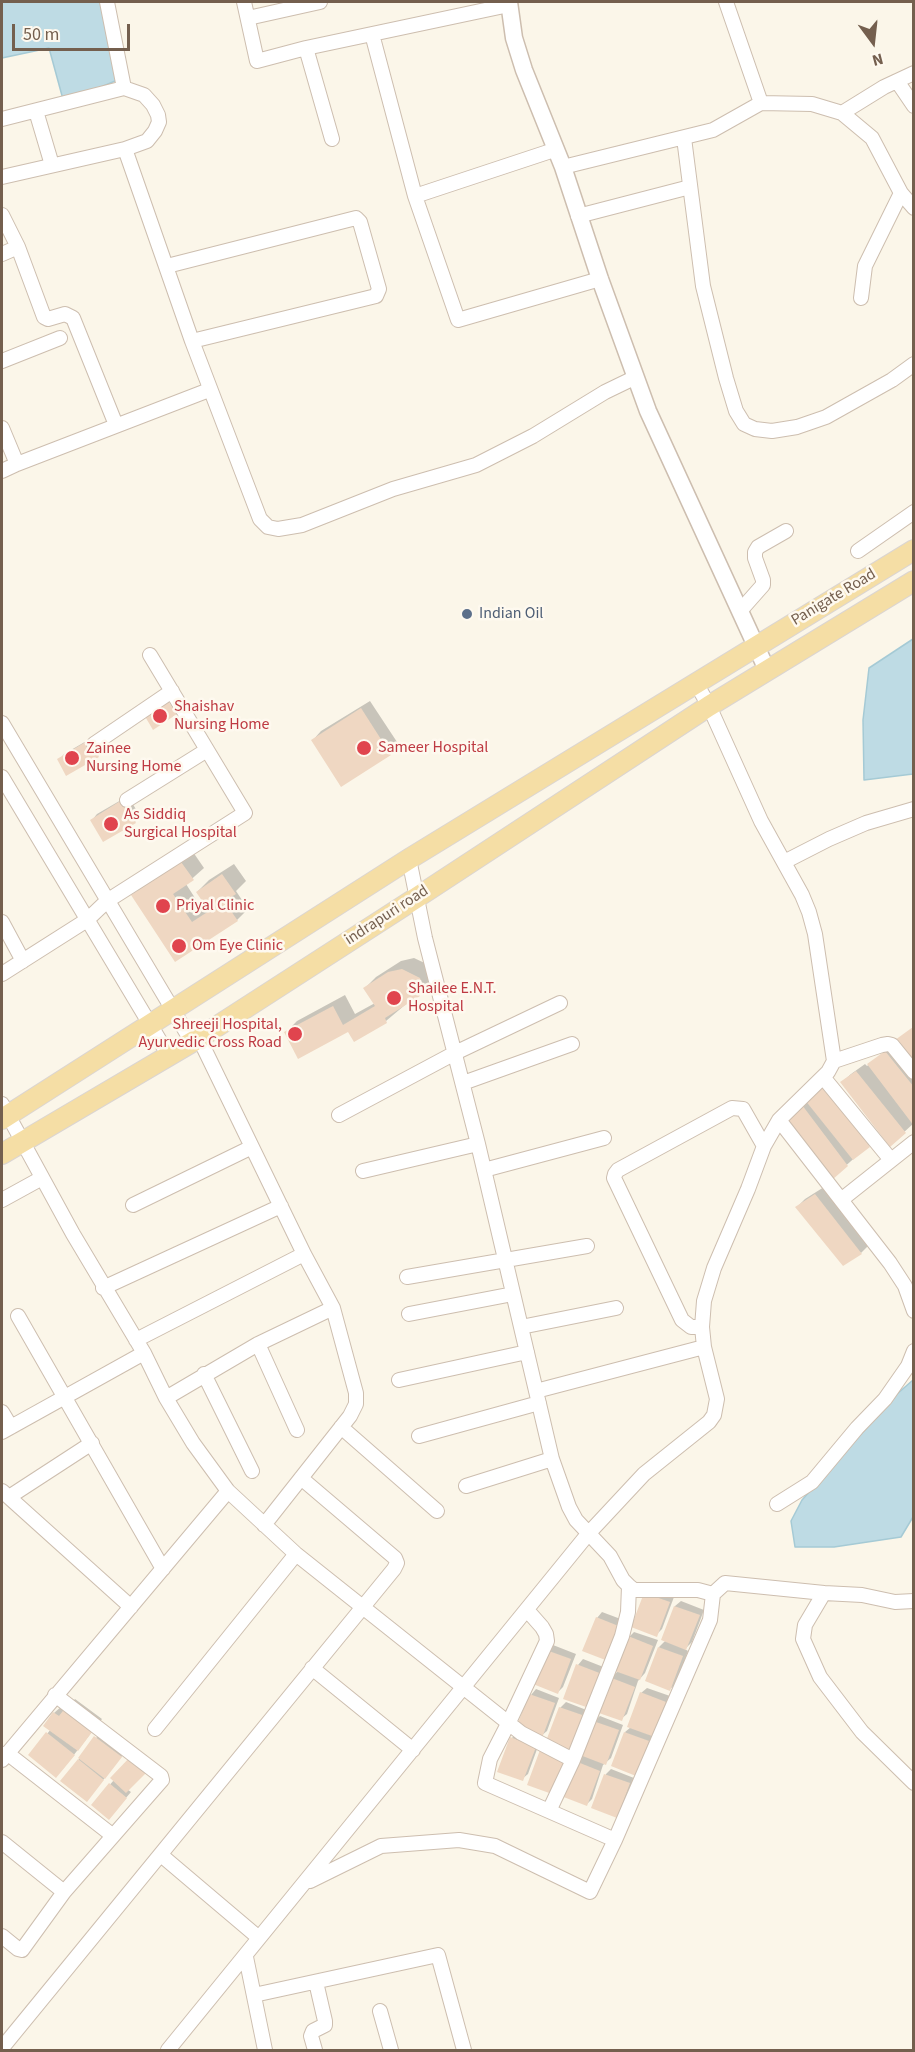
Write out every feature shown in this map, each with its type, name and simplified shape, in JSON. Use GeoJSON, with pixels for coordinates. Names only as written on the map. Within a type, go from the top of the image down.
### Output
{"type":"FeatureCollection","features":[{"type":"Feature","properties":{"kind":"main road","name":"Panigate Road"},"geometry":{"type":"LineString","coordinates":[[755,646],[914,550]]}},
{"type":"Feature","properties":{"kind":"main road","name":"Panigate Road"},"geometry":{"type":"LineString","coordinates":[[767,670],[914,581]]}},
{"type":"Feature","properties":{"kind":"main road"},"geometry":{"type":"LineString","coordinates":[[4,1113],[150,1025],[408,859],[755,646]]}},
{"type":"Feature","properties":{"kind":"main road","name":"indrapuri road"},"geometry":{"type":"LineString","coordinates":[[2,1154],[195,1040],[767,670]]}},
{"type":"Feature","properties":{"kind":"street"},"geometry":{"type":"LineString","coordinates":[[107,2],[124,88]]}},
{"type":"Feature","properties":{"kind":"street"},"geometry":{"type":"LineString","coordinates":[[244,2],[256,61],[509,3],[514,38],[524,70],[554,150],[563,167],[578,216],[648,411],[767,670]]}},
{"type":"Feature","properties":{"kind":"street"},"geometry":{"type":"LineString","coordinates":[[248,18],[320,2]]}},
{"type":"Feature","properties":{"kind":"street"},"geometry":{"type":"LineString","coordinates":[[726,2],[761,103]]}},
{"type":"Feature","properties":{"kind":"street"},"geometry":{"type":"LineString","coordinates":[[372,34],[415,196],[458,320],[600,279]]}},
{"type":"Feature","properties":{"kind":"street"},"geometry":{"type":"LineString","coordinates":[[306,48],[332,139]]}},
{"type":"Feature","properties":{"kind":"street"},"geometry":{"type":"LineString","coordinates":[[842,113],[914,73]]}},
{"type":"Feature","properties":{"kind":"street"},"geometry":{"type":"LineString","coordinates":[[897,81],[914,106]]}},
{"type":"Feature","properties":{"kind":"street"},"geometry":{"type":"LineString","coordinates":[[2,119],[124,88],[144,95],[153,105],[159,122],[147,141],[125,149],[2,177]]}},
{"type":"Feature","properties":{"kind":"street"},"geometry":{"type":"LineString","coordinates":[[563,167],[713,130],[761,103],[812,104],[842,113],[872,138],[901,193],[914,208]]}},
{"type":"Feature","properties":{"kind":"street"},"geometry":{"type":"LineString","coordinates":[[36,111],[52,165]]}},
{"type":"Feature","properties":{"kind":"street"},"geometry":{"type":"LineString","coordinates":[[684,138],[703,286],[714,335],[736,411],[744,424],[755,429],[772,431],[797,427],[826,417],[892,380],[914,364]]}},
{"type":"Feature","properties":{"kind":"street"},"geometry":{"type":"LineString","coordinates":[[125,149],[209,390],[260,519],[268,527],[278,530],[302,525],[393,489],[476,465],[636,377]]}},
{"type":"Feature","properties":{"kind":"street"},"geometry":{"type":"LineString","coordinates":[[415,196],[554,150]]}},
{"type":"Feature","properties":{"kind":"street"},"geometry":{"type":"LineString","coordinates":[[578,216],[690,187]]}},
{"type":"Feature","properties":{"kind":"street"},"geometry":{"type":"LineString","coordinates":[[861,298],[865,266],[901,193]]}},
{"type":"Feature","properties":{"kind":"street"},"geometry":{"type":"LineString","coordinates":[[2,215],[18,247],[44,317],[48,319],[65,314],[73,318],[116,425]]}},
{"type":"Feature","properties":{"kind":"street"},"geometry":{"type":"LineString","coordinates":[[167,266],[356,218],[360,222],[379,289],[376,296],[192,341]]}},
{"type":"Feature","properties":{"kind":"street"},"geometry":{"type":"LineString","coordinates":[[2,254],[18,247]]}},
{"type":"Feature","properties":{"kind":"street"},"geometry":{"type":"LineString","coordinates":[[2,361],[60,338]]}},
{"type":"Feature","properties":{"kind":"street"},"geometry":{"type":"LineString","coordinates":[[2,471],[209,390]]}},
{"type":"Feature","properties":{"kind":"street"},"geometry":{"type":"LineString","coordinates":[[2,428],[17,464]]}},
{"type":"Feature","properties":{"kind":"street"},"geometry":{"type":"LineString","coordinates":[[858,551],[914,512]]}},
{"type":"Feature","properties":{"kind":"street"},"geometry":{"type":"LineString","coordinates":[[740,611],[763,585],[764,580],[755,558],[755,552],[758,547],[786,531]]}},
{"type":"Feature","properties":{"kind":"street"},"geometry":{"type":"LineString","coordinates":[[2,974],[87,920],[107,901],[245,813],[150,655]]}},
{"type":"Feature","properties":{"kind":"street"},"geometry":{"type":"LineString","coordinates":[[168,2050],[588,1534],[644,1474],[709,1422],[714,1415],[717,1399],[704,1347],[702,1327],[704,1300],[714,1268],[764,1146],[779,1120],[823,1077],[834,1061],[815,934],[802,895],[741,780],[709,706],[696,683]]}},
{"type":"Feature","properties":{"kind":"street"},"geometry":{"type":"LineString","coordinates":[[94,744],[172,691]]}},
{"type":"Feature","properties":{"kind":"street"},"geometry":{"type":"LineString","coordinates":[[2,723],[172,1010],[195,1040],[333,1308],[356,1393],[356,1404],[341,1427],[264,1525]]}},
{"type":"Feature","properties":{"kind":"street"},"geometry":{"type":"LineString","coordinates":[[127,800],[207,750]]}},
{"type":"Feature","properties":{"kind":"street"},"geometry":{"type":"LineString","coordinates":[[2,777],[169,1056]]}},
{"type":"Feature","properties":{"kind":"street"},"geometry":{"type":"LineString","coordinates":[[784,862],[866,823],[914,809]]}},
{"type":"Feature","properties":{"kind":"street"},"geometry":{"type":"LineString","coordinates":[[408,859],[552,1460],[569,1507],[576,1520],[610,1556],[623,1580],[634,1590],[698,1590],[713,1594]]}},
{"type":"Feature","properties":{"kind":"street"},"geometry":{"type":"LineString","coordinates":[[2,922],[23,961]]}},
{"type":"Feature","properties":{"kind":"street"},"geometry":{"type":"LineString","coordinates":[[339,1115],[455,1053],[560,1003]]}},
{"type":"Feature","properties":{"kind":"street"},"geometry":{"type":"LineString","coordinates":[[463,1083],[572,1044]]}},
{"type":"Feature","properties":{"kind":"street"},"geometry":{"type":"LineString","coordinates":[[834,1061],[888,1044],[892,1045],[914,1072]]}},
{"type":"Feature","properties":{"kind":"street"},"geometry":{"type":"LineString","coordinates":[[823,1077],[891,1160]]}},
{"type":"Feature","properties":{"kind":"street"},"geometry":{"type":"LineString","coordinates":[[702,1327],[691,1328],[682,1320],[614,1178],[615,1174],[618,1170],[732,1108],[743,1109],[764,1146]]}},
{"type":"Feature","properties":{"kind":"street"},"geometry":{"type":"LineString","coordinates":[[4,1113],[144,1353],[166,1398],[193,1443],[228,1491],[296,1554],[363,1605],[521,1733],[573,1760]]}},
{"type":"Feature","properties":{"kind":"street"},"geometry":{"type":"LineString","coordinates":[[779,1120],[890,1263],[905,1286],[914,1311]]}},
{"type":"Feature","properties":{"kind":"street"},"geometry":{"type":"LineString","coordinates":[[484,1170],[604,1138]]}},
{"type":"Feature","properties":{"kind":"street"},"geometry":{"type":"LineString","coordinates":[[363,1171],[478,1144]]}},
{"type":"Feature","properties":{"kind":"street"},"geometry":{"type":"LineString","coordinates":[[133,1205],[252,1148]]}},
{"type":"Feature","properties":{"kind":"street"},"geometry":{"type":"LineString","coordinates":[[841,1200],[891,1160],[911,1148]]}},
{"type":"Feature","properties":{"kind":"street"},"geometry":{"type":"LineString","coordinates":[[2,1200],[42,1178]]}},
{"type":"Feature","properties":{"kind":"street"},"geometry":{"type":"LineString","coordinates":[[104,1288],[280,1206]]}},
{"type":"Feature","properties":{"kind":"street"},"geometry":{"type":"LineString","coordinates":[[407,1277],[587,1246]]}},
{"type":"Feature","properties":{"kind":"street"},"geometry":{"type":"LineString","coordinates":[[136,1340],[304,1254]]}},
{"type":"Feature","properties":{"kind":"street"},"geometry":{"type":"LineString","coordinates":[[409,1314],[513,1294]]}},
{"type":"Feature","properties":{"kind":"street"},"geometry":{"type":"LineString","coordinates":[[166,1398],[258,1344],[333,1308]]}},
{"type":"Feature","properties":{"kind":"street"},"geometry":{"type":"LineString","coordinates":[[521,1327],[616,1308]]}},
{"type":"Feature","properties":{"kind":"street"},"geometry":{"type":"LineString","coordinates":[[18,1316],[163,1569]]}},
{"type":"Feature","properties":{"kind":"street"},"geometry":{"type":"LineString","coordinates":[[258,1344],[297,1430]]}},
{"type":"Feature","properties":{"kind":"street"},"geometry":{"type":"LineString","coordinates":[[419,1436],[537,1397],[704,1347]]}},
{"type":"Feature","properties":{"kind":"street"},"geometry":{"type":"LineString","coordinates":[[777,1504],[812,1482],[857,1428],[885,1399],[908,1366],[914,1351]]}},
{"type":"Feature","properties":{"kind":"street"},"geometry":{"type":"LineString","coordinates":[[399,1380],[527,1352]]}},
{"type":"Feature","properties":{"kind":"street"},"geometry":{"type":"LineString","coordinates":[[2,1412],[7,1429],[144,1353]]}},
{"type":"Feature","properties":{"kind":"street"},"geometry":{"type":"LineString","coordinates":[[204,1374],[252,1472]]}},
{"type":"Feature","properties":{"kind":"street"},"geometry":{"type":"LineString","coordinates":[[341,1427],[437,1511]]}},
{"type":"Feature","properties":{"kind":"street"},"geometry":{"type":"LineString","coordinates":[[92,1443],[5,1494],[131,1607]]}},
{"type":"Feature","properties":{"kind":"street"},"geometry":{"type":"LineString","coordinates":[[466,1486],[552,1460]]}},
{"type":"Feature","properties":{"kind":"street"},"geometry":{"type":"LineString","coordinates":[[2,2048],[394,1569],[397,1563],[395,1558],[301,1478]]}},
{"type":"Feature","properties":{"kind":"street"},"geometry":{"type":"LineString","coordinates":[[112,1835],[4,1757],[228,1491]]}},
{"type":"Feature","properties":{"kind":"street"},"geometry":{"type":"LineString","coordinates":[[156,1729],[296,1554]]}},
{"type":"Feature","properties":{"kind":"street"},"geometry":{"type":"LineString","coordinates":[[306,1883],[381,1846],[459,1840],[495,1846],[590,1892],[615,1840],[710,1620],[713,1594],[725,1583],[862,1595],[895,1602],[914,1601]]}},
{"type":"Feature","properties":{"kind":"street"},"geometry":{"type":"LineString","coordinates":[[549,1811],[573,1760],[622,1636],[628,1612],[629,1586]]}},
{"type":"Feature","properties":{"kind":"street"},"geometry":{"type":"LineString","coordinates":[[824,1593],[805,1625],[803,1639],[819,1677],[862,1732],[914,1783]]}},
{"type":"Feature","properties":{"kind":"street"},"geometry":{"type":"LineString","coordinates":[[527,1610],[542,1627],[547,1641],[510,1722],[490,1759],[485,1783],[615,1840]]}},
{"type":"Feature","properties":{"kind":"street"},"geometry":{"type":"LineString","coordinates":[[312,1668],[413,1750]]}},
{"type":"Feature","properties":{"kind":"street"},"geometry":{"type":"LineString","coordinates":[[2,1936],[22,1950],[64,1892],[162,1778],[55,1695]]}},
{"type":"Feature","properties":{"kind":"street"},"geometry":{"type":"LineString","coordinates":[[2,1842],[64,1892]]}},
{"type":"Feature","properties":{"kind":"street"},"geometry":{"type":"LineString","coordinates":[[161,1855],[259,1938]]}},
{"type":"Feature","properties":{"kind":"street"},"geometry":{"type":"LineString","coordinates":[[254,1995],[438,1955],[464,2050]]}},
{"type":"Feature","properties":{"kind":"street"},"geometry":{"type":"LineString","coordinates":[[246,1957],[265,2050]]}},
{"type":"Feature","properties":{"kind":"street"},"geometry":{"type":"LineString","coordinates":[[315,2050],[311,2036],[313,2031],[321,2028],[326,2021],[316,1982]]}},
{"type":"Feature","properties":{"kind":"street"},"geometry":{"type":"LineString","coordinates":[[380,2011],[391,2050]]}},
{"type":"Feature","properties":{"kind":"water"},"geometry":{"type":"Polygon","coordinates":[[[2,2],[104,2],[122,78],[64,103],[49,48],[2,58],[2,2]]]}},
{"type":"Feature","properties":{"kind":"water"},"geometry":{"type":"Polygon","coordinates":[[[913,639],[913,774],[864,780],[863,720],[869,668],[913,639]]]}},
{"type":"Feature","properties":{"kind":"water"},"geometry":{"type":"Polygon","coordinates":[[[913,1380],[913,1517],[901,1537],[834,1547],[795,1547],[791,1521],[802,1500],[897,1394],[913,1380]]]}},
{"type":"Feature","properties":{"kind":"building"},"geometry":{"type":"Polygon","coordinates":[[[166,698],[177,714],[153,730],[143,713],[166,698]]]}},
{"type":"Feature","properties":{"kind":"building"},"geometry":{"type":"Polygon","coordinates":[[[361,708],[391,755],[341,787],[311,740],[361,708]]]}},
{"type":"Feature","properties":{"kind":"building"},"geometry":{"type":"Polygon","coordinates":[[[89,740],[99,757],[66,776],[57,759],[89,740]]]}},
{"type":"Feature","properties":{"kind":"building"},"geometry":{"type":"Polygon","coordinates":[[[122,800],[136,823],[103,842],[90,820],[122,800]]]}},
{"type":"Feature","properties":{"kind":"building"},"geometry":{"type":"Polygon","coordinates":[[[181,862],[194,880],[173,894],[192,922],[209,911],[196,892],[222,874],[236,894],[224,901],[238,921],[175,962],[131,895],[181,862]]]}},
{"type":"Feature","properties":{"kind":"building"},"geometry":{"type":"Polygon","coordinates":[[[402,969],[420,978],[423,991],[419,993],[420,996],[385,1018],[387,1023],[354,1042],[348,1032],[298,1059],[284,1032],[333,1006],[343,1025],[375,1006],[363,988],[388,972],[402,969]]]}},
{"type":"Feature","properties":{"kind":"building"},"geometry":{"type":"Polygon","coordinates":[[[914,1028],[914,1063],[895,1040],[914,1028]]]}},
{"type":"Feature","properties":{"kind":"building"},"geometry":{"type":"Polygon","coordinates":[[[885,1051],[914,1087],[914,1126],[867,1064],[885,1051]]]}},
{"type":"Feature","properties":{"kind":"building"},"geometry":{"type":"Polygon","coordinates":[[[856,1071],[906,1133],[890,1147],[840,1082],[856,1071]]]}},
{"type":"Feature","properties":{"kind":"building"},"geometry":{"type":"Polygon","coordinates":[[[823,1083],[870,1147],[853,1160],[805,1100],[823,1083]]]}},
{"type":"Feature","properties":{"kind":"building"},"geometry":{"type":"Polygon","coordinates":[[[802,1105],[848,1166],[832,1180],[784,1118],[802,1105]]]}},
{"type":"Feature","properties":{"kind":"building"},"geometry":{"type":"Polygon","coordinates":[[[815,1194],[862,1254],[843,1266],[795,1207],[815,1194]]]}},
{"type":"Feature","properties":{"kind":"building"},"geometry":{"type":"Polygon","coordinates":[[[644,1593],[670,1602],[657,1637],[631,1627],[644,1593]]]}},
{"type":"Feature","properties":{"kind":"building"},"geometry":{"type":"Polygon","coordinates":[[[674,1606],[700,1615],[686,1650],[661,1640],[674,1606]]]}},
{"type":"Feature","properties":{"kind":"building"},"geometry":{"type":"Polygon","coordinates":[[[596,1617],[621,1627],[608,1661],[582,1651],[596,1617]]]}},
{"type":"Feature","properties":{"kind":"building"},"geometry":{"type":"Polygon","coordinates":[[[628,1636],[653,1646],[640,1680],[615,1671],[628,1636]]]}},
{"type":"Feature","properties":{"kind":"building"},"geometry":{"type":"Polygon","coordinates":[[[658,1647],[683,1656],[670,1691],[645,1681],[658,1647]]]}},
{"type":"Feature","properties":{"kind":"building"},"geometry":{"type":"Polygon","coordinates":[[[546,1650],[571,1659],[558,1694],[533,1684],[546,1650]]]}},
{"type":"Feature","properties":{"kind":"building"},"geometry":{"type":"Polygon","coordinates":[[[576,1664],[602,1674],[589,1708],[563,1699],[576,1664]]]}},
{"type":"Feature","properties":{"kind":"building"},"geometry":{"type":"Polygon","coordinates":[[[609,1677],[635,1687],[622,1721],[596,1712],[609,1677]]]}},
{"type":"Feature","properties":{"kind":"building"},"geometry":{"type":"Polygon","coordinates":[[[640,1692],[666,1702],[652,1736],[627,1727],[640,1692]]]}},
{"type":"Feature","properties":{"kind":"building"},"geometry":{"type":"Polygon","coordinates":[[[529,1694],[555,1703],[542,1738],[516,1728],[529,1694]]]}},
{"type":"Feature","properties":{"kind":"building"},"geometry":{"type":"Polygon","coordinates":[[[66,1707],[95,1728],[78,1751],[43,1726],[53,1712],[59,1716],[66,1707]]]}},
{"type":"Feature","properties":{"kind":"building"},"geometry":{"type":"Polygon","coordinates":[[[559,1707],[585,1716],[572,1751],[546,1741],[559,1707]]]}},
{"type":"Feature","properties":{"kind":"building"},"geometry":{"type":"Polygon","coordinates":[[[593,1721],[619,1730],[606,1765],[580,1755],[593,1721]]]}},
{"type":"Feature","properties":{"kind":"building"},"geometry":{"type":"Polygon","coordinates":[[[46,1732],[75,1755],[56,1778],[28,1755],[46,1732]]]}},
{"type":"Feature","properties":{"kind":"building"},"geometry":{"type":"Polygon","coordinates":[[[624,1732],[649,1741],[636,1776],[611,1766],[624,1732]]]}},
{"type":"Feature","properties":{"kind":"building"},"geometry":{"type":"Polygon","coordinates":[[[94,1736],[122,1757],[105,1779],[78,1758],[94,1736]]]}},
{"type":"Feature","properties":{"kind":"building"},"geometry":{"type":"Polygon","coordinates":[[[510,1737],[536,1747],[523,1781],[497,1772],[510,1737]]]}},
{"type":"Feature","properties":{"kind":"building"},"geometry":{"type":"Polygon","coordinates":[[[540,1750],[565,1760],[552,1794],[527,1785],[540,1750]]]}},
{"type":"Feature","properties":{"kind":"building"},"geometry":{"type":"Polygon","coordinates":[[[131,1756],[147,1772],[126,1793],[110,1778],[131,1756]]]}},
{"type":"Feature","properties":{"kind":"building"},"geometry":{"type":"Polygon","coordinates":[[[78,1759],[104,1780],[87,1802],[60,1781],[78,1759]]]}},
{"type":"Feature","properties":{"kind":"building"},"geometry":{"type":"Polygon","coordinates":[[[575,1761],[600,1771],[587,1806],[561,1796],[575,1761]]]}},
{"type":"Feature","properties":{"kind":"building"},"geometry":{"type":"Polygon","coordinates":[[[604,1774],[630,1783],[617,1818],[591,1808],[604,1774]]]}},
{"type":"Feature","properties":{"kind":"building"},"geometry":{"type":"Polygon","coordinates":[[[109,1783],[127,1798],[109,1820],[91,1805],[109,1783]]]}},
{"type":"Feature","properties":{"kind":"place","name":"Indian Oil"},"geometry":{"type":"Point","coordinates":[467,614]}},
{"type":"Feature","properties":{"kind":"place","name":"Shaishav Nursing Home"},"geometry":{"type":"Point","coordinates":[160,716]}},
{"type":"Feature","properties":{"kind":"place","name":"Sameer Hospital"},"geometry":{"type":"Point","coordinates":[364,748]}},
{"type":"Feature","properties":{"kind":"place","name":"Zainee Nursing Home"},"geometry":{"type":"Point","coordinates":[72,758]}},
{"type":"Feature","properties":{"kind":"place","name":"As Siddiq Surgical Hospital"},"geometry":{"type":"Point","coordinates":[111,824]}},
{"type":"Feature","properties":{"kind":"place","name":"Priyal Clinic"},"geometry":{"type":"Point","coordinates":[163,906]}},
{"type":"Feature","properties":{"kind":"place","name":"Om Eye Clinic"},"geometry":{"type":"Point","coordinates":[179,946]}},
{"type":"Feature","properties":{"kind":"place","name":"Shailee E.N.T. Hospital"},"geometry":{"type":"Point","coordinates":[394,998]}},
{"type":"Feature","properties":{"kind":"place","name":"Shreeji Hospital, Ayurvedic Cross Road"},"geometry":{"type":"Point","coordinates":[295,1034]}}]}
